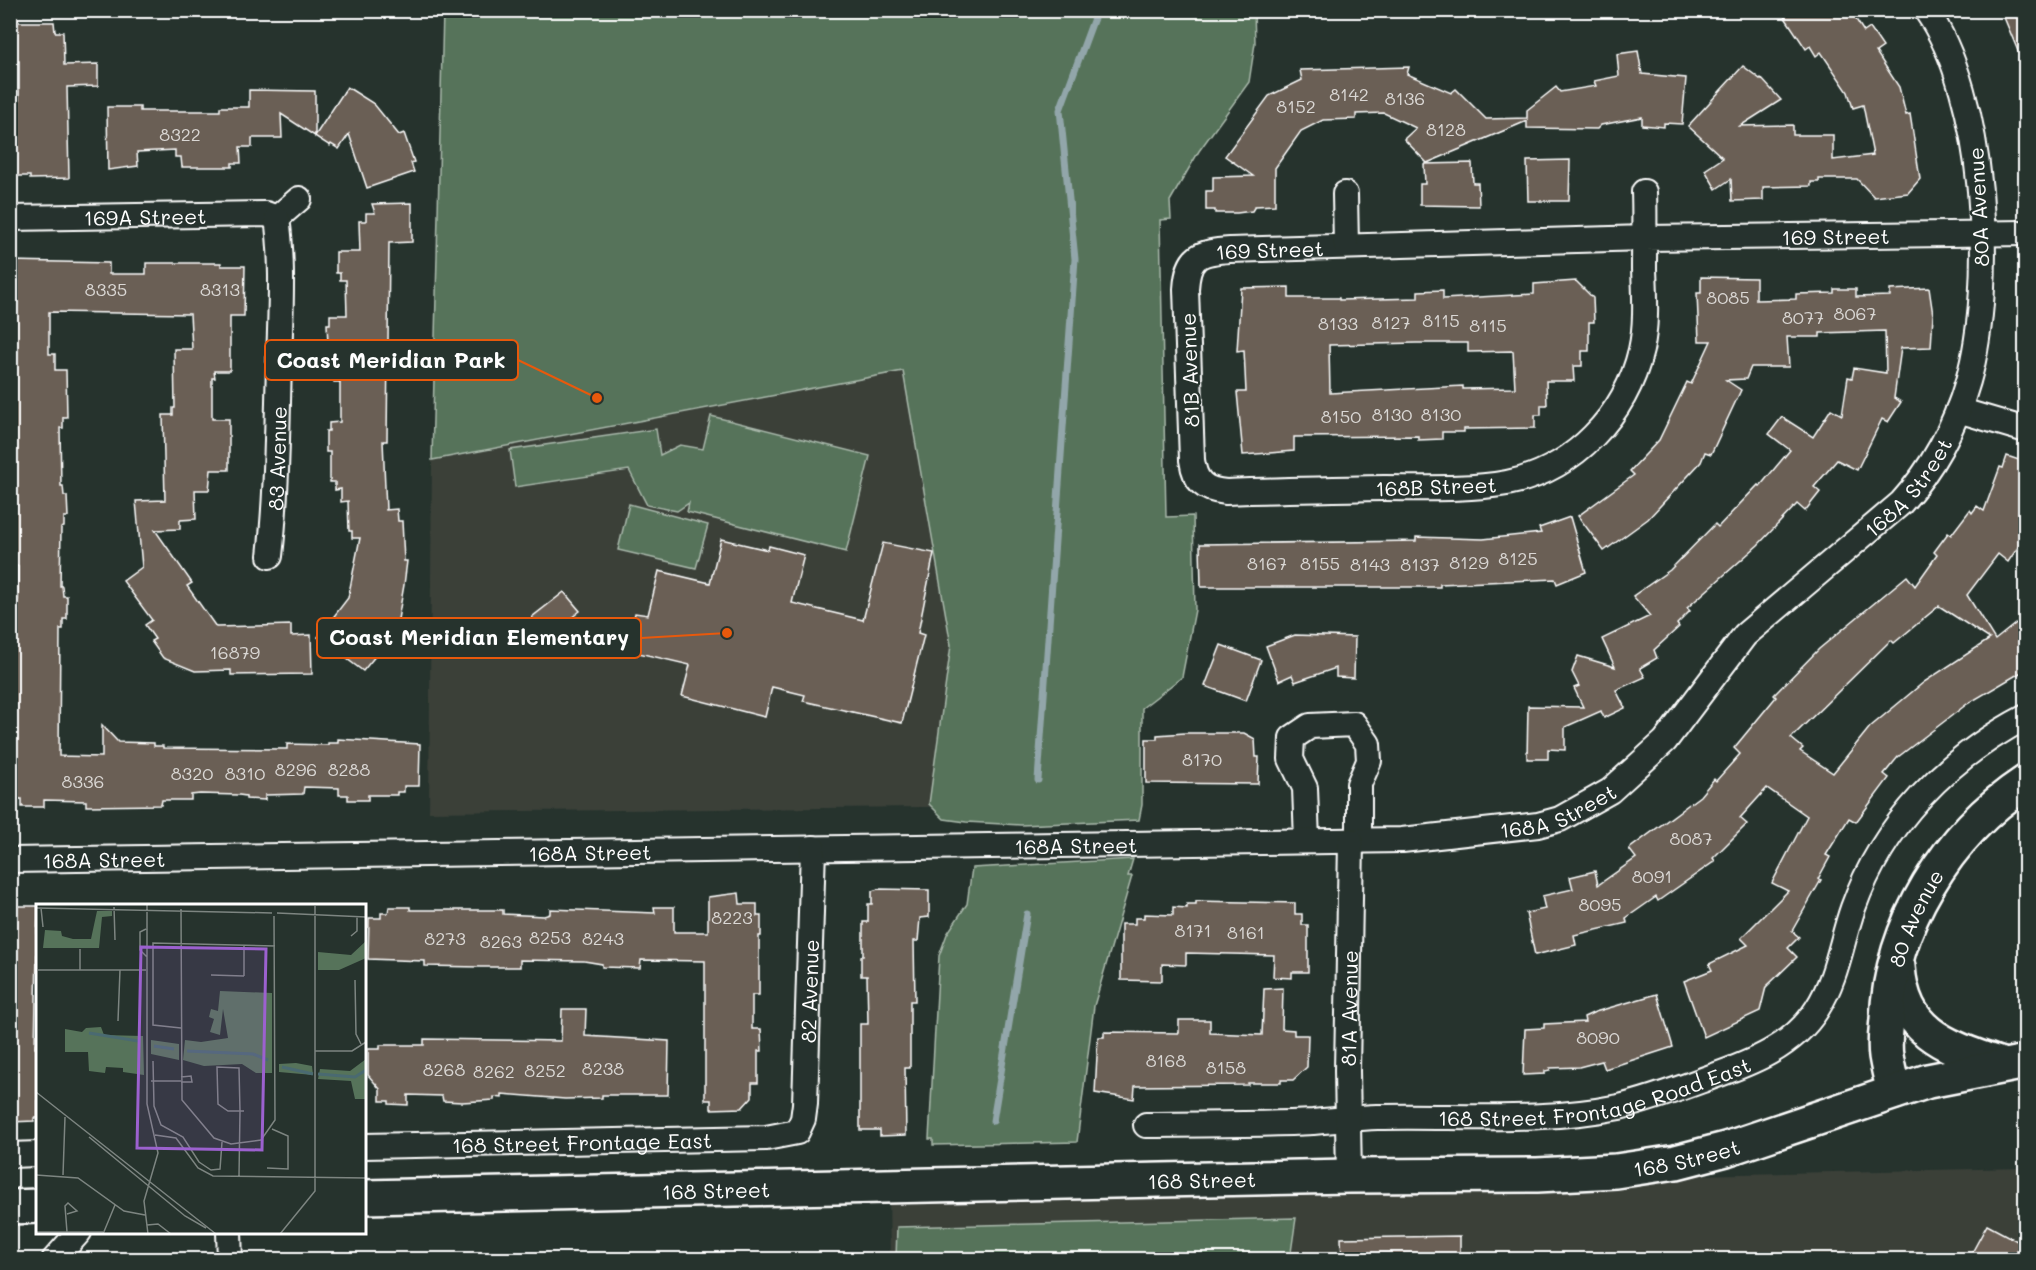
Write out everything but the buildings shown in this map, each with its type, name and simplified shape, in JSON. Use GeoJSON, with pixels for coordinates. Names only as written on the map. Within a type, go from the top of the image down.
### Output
{"type":"FeatureCollection","features":[{"type":"Feature","properties":{"kind":"main road","name":"80 Avenue"},"geometry":{"type":"LineString","coordinates":[[1894,1092],[1885,1054],[1888,997],[1898,954],[1911,916],[1930,881],[1955,847],[1983,816],[2025,782]]}},
{"type":"Feature","properties":{"kind":"main road"},"geometry":{"type":"LineString","coordinates":[[1898,954],[1899,984],[1913,1017],[1925,1032],[1950,1047],[2014,1064]]}},
{"type":"Feature","properties":{"kind":"main road","name":"168 Street"},"geometry":{"type":"LineString","coordinates":[[366,1197],[1349,1176],[1537,1175],[1637,1168],[1726,1149],[1928,1081],[2014,1064]]}},
{"type":"Feature","properties":{"kind":"main road"},"geometry":{"type":"LineString","coordinates":[[10,1207],[36,1206]]}},
{"type":"Feature","properties":{"kind":"street","name":"80A Avenue"},"geometry":{"type":"LineString","coordinates":[[1926,10],[1951,55],[1969,112],[1976,156],[1981,234],[1977,339],[1970,375],[1958,410]]}},
{"type":"Feature","properties":{"kind":"street"},"geometry":{"type":"LineString","coordinates":[[1644,192],[1645,238]]}},
{"type":"Feature","properties":{"kind":"street","name":"169 Street"},"geometry":{"type":"LineString","coordinates":[[1345,194],[1346,246]]}},
{"type":"Feature","properties":{"kind":"street"},"geometry":{"type":"LineString","coordinates":[[277,218],[299,200]]}},
{"type":"Feature","properties":{"kind":"street","name":"169A Street"},"geometry":{"type":"LineString","coordinates":[[10,218],[266,214],[277,218]]}},
{"type":"Feature","properties":{"kind":"street","name":"83 Avenue"},"geometry":{"type":"LineString","coordinates":[[270,556],[276,508],[281,255],[277,218]]}},
{"type":"Feature","properties":{"kind":"street","name":"169 Street"},"geometry":{"type":"LineString","coordinates":[[1196,258],[1205,253],[1220,250],[1346,246],[1645,238],[2025,233]]}},
{"type":"Feature","properties":{"kind":"street","name":"168B Street"},"geometry":{"type":"LineString","coordinates":[[1200,483],[1212,490],[1226,492],[1474,486],[1517,480],[1554,465],[1579,449],[1599,431],[1620,404],[1630,383],[1640,352],[1644,327],[1645,238]]}},
{"type":"Feature","properties":{"kind":"street","name":"81B Avenue"},"geometry":{"type":"LineString","coordinates":[[1196,258],[1188,273],[1186,289],[1192,460],[1200,483]]}},
{"type":"Feature","properties":{"kind":"street"},"geometry":{"type":"LineString","coordinates":[[1958,410],[2025,430]]}},
{"type":"Feature","properties":{"kind":"street","name":"168A Street"},"geometry":{"type":"LineString","coordinates":[[10,860],[1402,840],[1538,825],[1560,819],[1620,784],[1665,741],[1745,635],[1905,499],[1932,463],[1958,410]]}},
{"type":"Feature","properties":{"kind":"street","name":"168 Street Frontage Road East"},"geometry":{"type":"LineString","coordinates":[[1146,1125],[1548,1115],[1618,1107],[1656,1097],[1757,1059],[1793,1036],[1817,1009],[1832,981],[1857,897],[1876,858],[1901,820],[1922,794],[1957,762],[1997,733],[2025,717]]}},
{"type":"Feature","properties":{"kind":"street","name":"81A Avenue"},"geometry":{"type":"LineString","coordinates":[[1307,841],[1305,788],[1291,759],[1292,738],[1310,726],[1354,724],[1368,744],[1370,761],[1359,784],[1355,841],[1347,1071],[1349,1176]]}},
{"type":"Feature","properties":{"kind":"street","name":"82 Avenue"},"geometry":{"type":"LineString","coordinates":[[797,1132],[803,1119],[805,1104],[813,848]]}},
{"type":"Feature","properties":{"kind":"street","name":"168 Street Frontage East"},"geometry":{"type":"LineString","coordinates":[[366,1146],[766,1138],[797,1132]]}},
{"type":"Feature","properties":{"kind":"street"},"geometry":{"type":"LineString","coordinates":[[10,1155],[36,1154]]}},
{"type":"Feature","properties":{"kind":"street"},"geometry":{"type":"LineString","coordinates":[[54,1260],[78,1234]]}},
{"type":"Feature","properties":{"kind":"street"},"geometry":{"type":"LineString","coordinates":[[229,1234],[230,1260]]}},
{"type":"Feature","properties":{"kind":"shaded area"},"geometry":{"type":"Polygon","coordinates":[[[1030,347],[1020,806],[429,812],[432,460],[1030,347]]]}},
{"type":"Feature","properties":{"kind":"shaded area"},"geometry":{"type":"Polygon","coordinates":[[[2025,1168],[2025,1259],[890,1259],[889,1192],[2025,1168]]]}},
{"type":"Feature","properties":{"kind":"green space"},"geometry":{"type":"Polygon","coordinates":[[[443,11],[1254,11],[1255,43],[1249,82],[1199,151],[1170,201],[1171,219],[1160,220],[1166,517],[1193,516],[1195,610],[1182,677],[1142,708],[1142,805],[1139,820],[1021,825],[966,822],[944,819],[929,804],[951,645],[903,371],[432,460],[443,11]]]}},
{"type":"Feature","properties":{"kind":"green space"},"geometry":{"type":"Polygon","coordinates":[[[711,416],[870,456],[846,552],[687,512],[689,503],[677,511],[647,505],[629,470],[515,487],[510,450],[656,429],[660,455],[680,445],[703,449],[711,416]]]}},
{"type":"Feature","properties":{"kind":"green space"},"geometry":{"type":"Polygon","coordinates":[[[629,504],[708,525],[696,568],[618,550],[629,504]]]}},
{"type":"Feature","properties":{"kind":"green space"},"geometry":{"type":"Polygon","coordinates":[[[1133,859],[1128,876],[1132,876],[1094,1006],[1077,1142],[933,1145],[933,1139],[929,1139],[939,956],[947,934],[967,904],[972,868],[1133,859]]]}},
{"type":"Feature","properties":{"kind":"green space"},"geometry":{"type":"Polygon","coordinates":[[[1296,1218],[1290,1259],[896,1259],[897,1227],[1296,1218]]]}},
{"type":"Feature","properties":{"kind":"waterway"},"geometry":{"type":"LineString","coordinates":[[1038,780],[1075,259],[1060,110],[1097,10]]}},
{"type":"Feature","properties":{"kind":"waterway"},"geometry":{"type":"LineString","coordinates":[[993,1121],[1027,914]]}},
{"type":"Feature","properties":{"kind":"place","name":"Coast Meridian Park"},"geometry":{"type":"Point","coordinates":[597,398]}},
{"type":"Feature","properties":{"kind":"place","name":"Coast Meridian Elementary"},"geometry":{"type":"Point","coordinates":[727,633]}}]}
